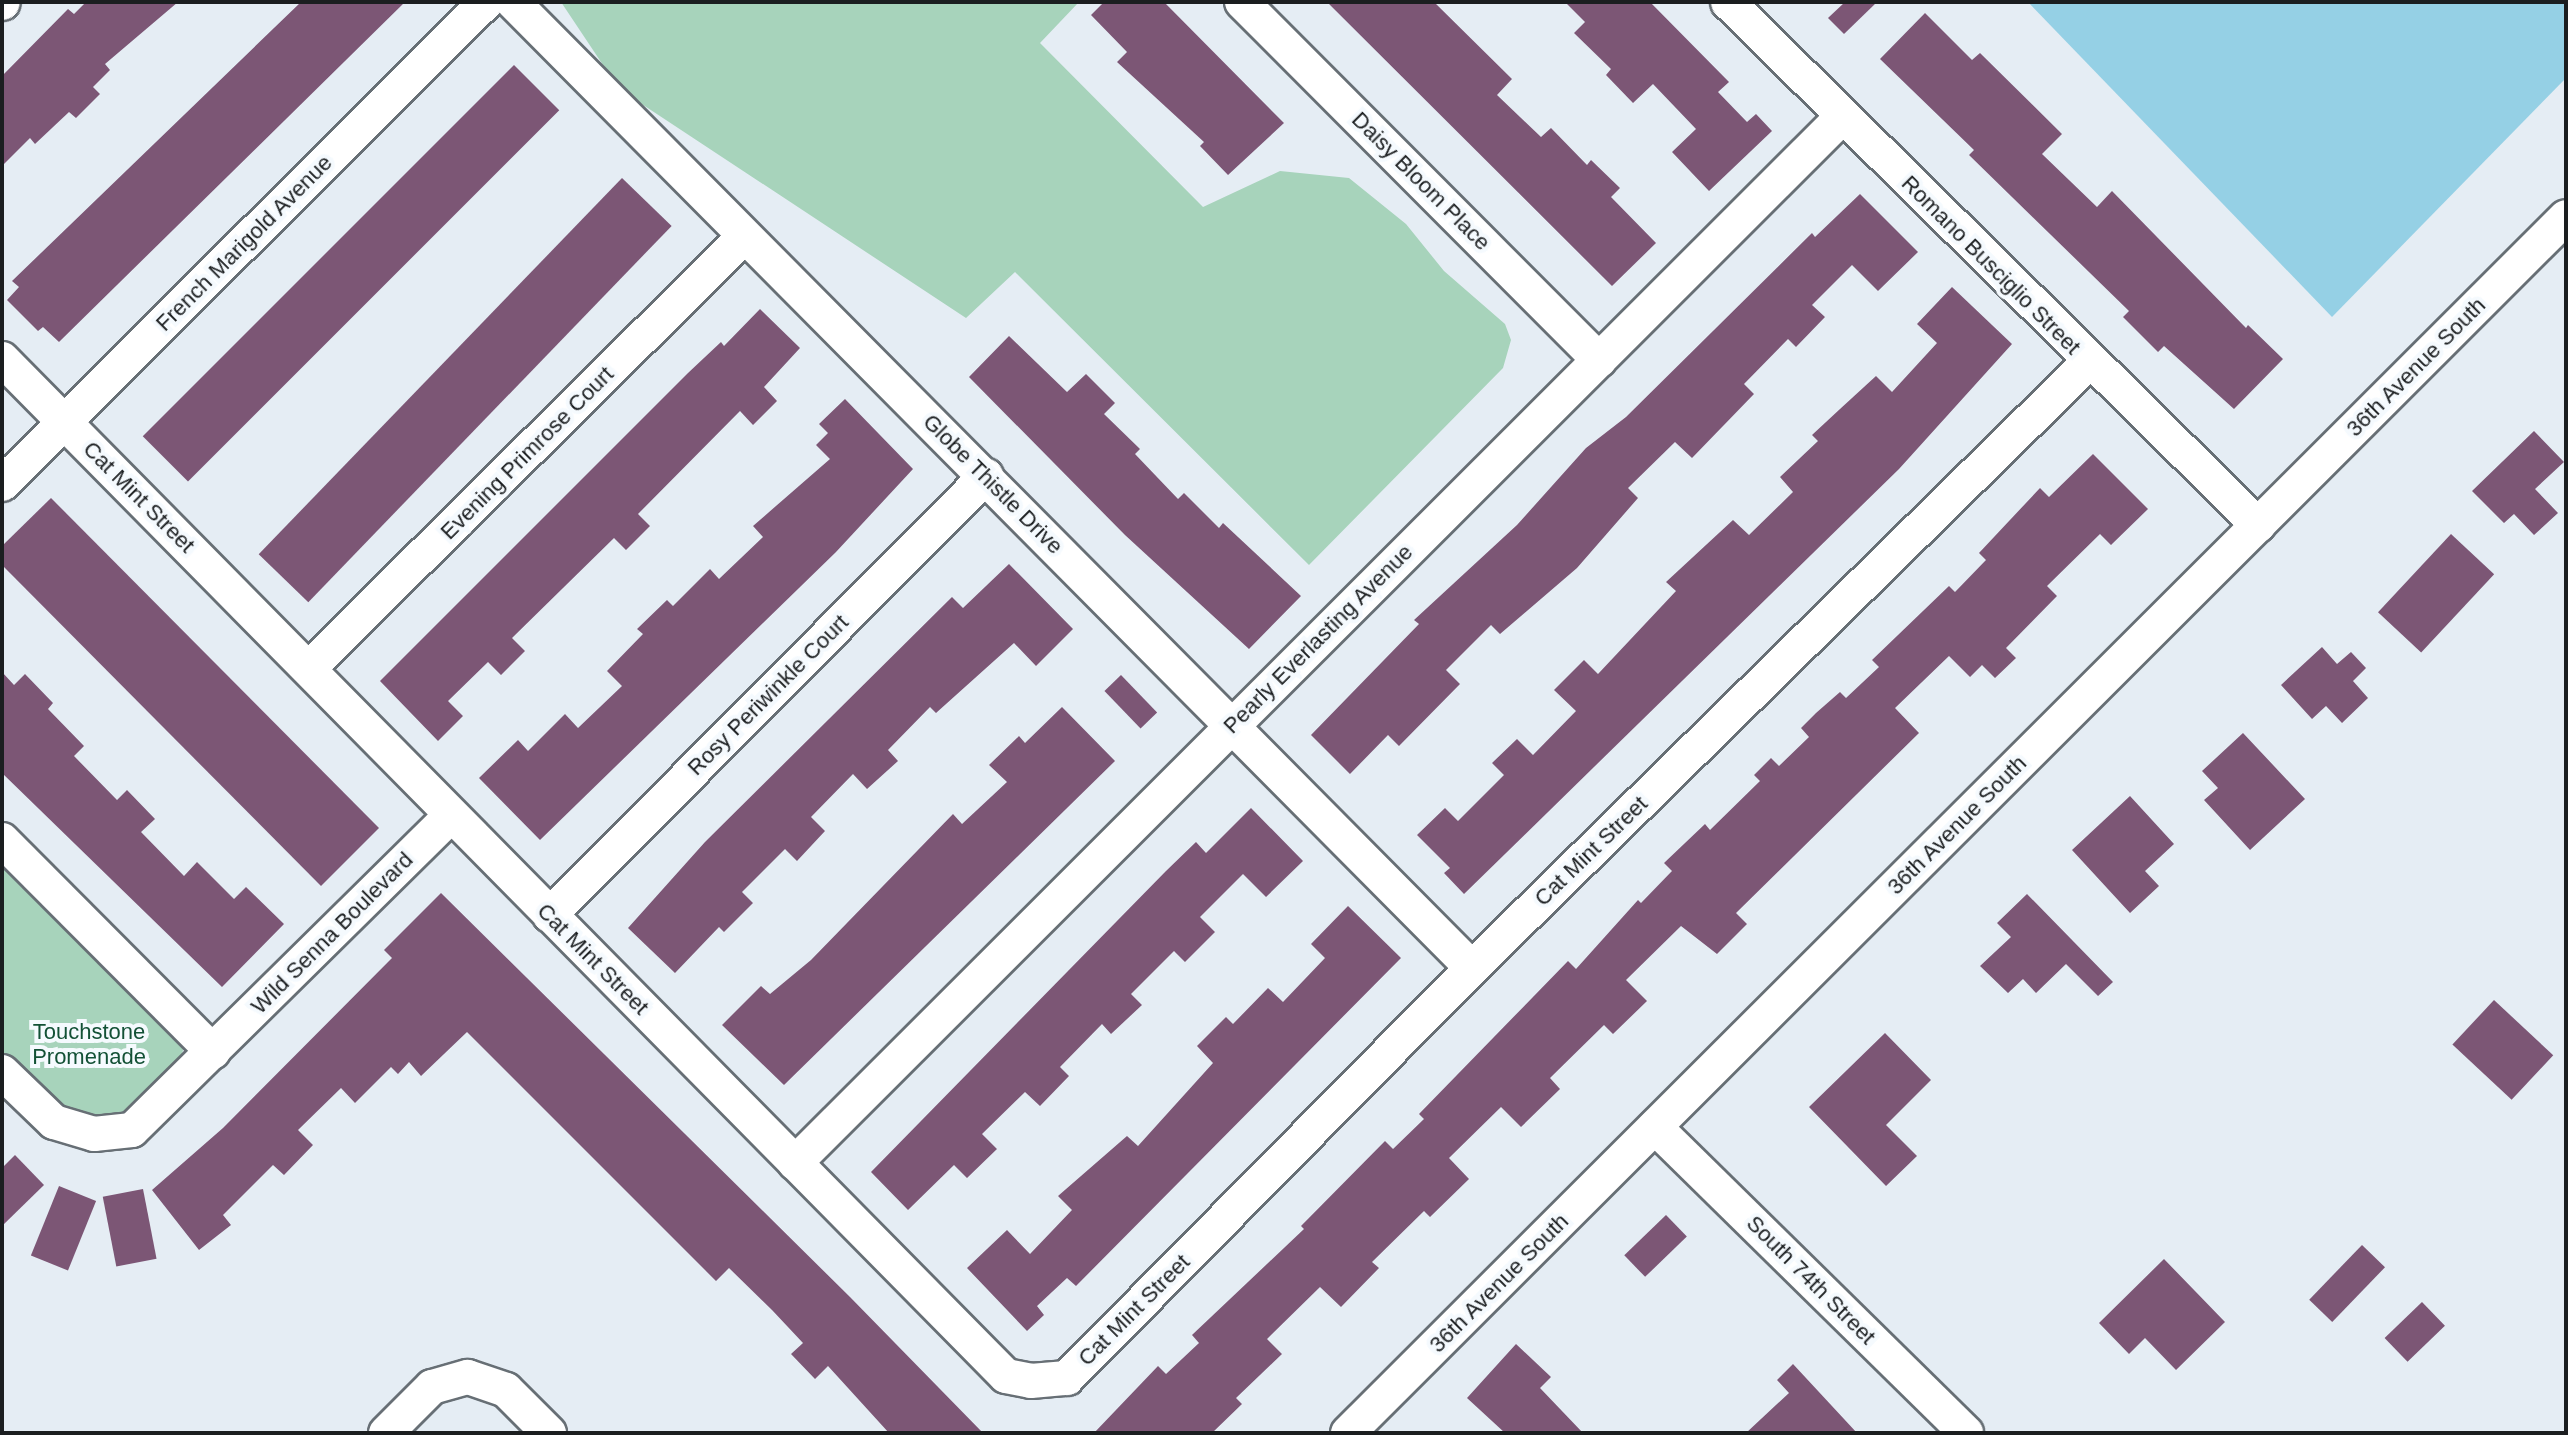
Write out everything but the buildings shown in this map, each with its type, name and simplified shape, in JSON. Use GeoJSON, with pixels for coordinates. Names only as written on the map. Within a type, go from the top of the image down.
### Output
{"type":"FeatureCollection","features":[{"type":"Feature","properties":{"kind":"street","name":"French Marigold Avenue"},"geometry":{"type":"LineString","coordinates":[[2,484],[486,2]]}},
{"type":"Feature","properties":{"kind":"street","name":"Globe Thistle Drive"},"geometry":{"type":"LineString","coordinates":[[513,2],[1472,968]]}},
{"type":"Feature","properties":{"kind":"street","name":"Daisy Bloom Place"},"geometry":{"type":"LineString","coordinates":[[1242,2],[1599,360]]}},
{"type":"Feature","properties":{"kind":"street","name":"Romano Busciglio Street"},"geometry":{"type":"LineString","coordinates":[[1728,2],[2089,362],[2258,525]]}},
{"type":"Feature","properties":{"kind":"street","name":"Pearly Everlasting Avenue"},"geometry":{"type":"LineString","coordinates":[[795,1163],[1842,117]]}},
{"type":"Feature","properties":{"kind":"street","name":"36th Avenue South"},"geometry":{"type":"LineString","coordinates":[[1370,1426],[1655,1127],[2566,217]]}},
{"type":"Feature","properties":{"kind":"street","name":"Evening Primrose Court"},"geometry":{"type":"LineString","coordinates":[[309,668],[744,237]]}},
{"type":"Feature","properties":{"kind":"street","name":"Cat Mint Street"},"geometry":{"type":"LineString","coordinates":[[2,359],[1006,1376],[1031,1381],[1067,1378],[1472,968],[2089,362]]}},
{"type":"Feature","properties":{"kind":"street","name":"Rosy Periwinkle Court"},"geometry":{"type":"LineString","coordinates":[[550,915],[986,476]]}},
{"type":"Feature","properties":{"kind":"street","name":"Wild Senna Boulevard"},"geometry":{"type":"LineString","coordinates":[[2,1072],[54,1122],[94,1134],[132,1130],[451,815]]}},
{"type":"Feature","properties":{"kind":"street"},"geometry":{"type":"LineString","coordinates":[[2,840],[213,1052]]}},
{"type":"Feature","properties":{"kind":"street","name":"South 74th Street"},"geometry":{"type":"LineString","coordinates":[[1655,1127],[1966,1433]]}},
{"type":"Feature","properties":{"kind":"street"},"geometry":{"type":"LineString","coordinates":[[386,1433],[432,1387],[468,1377],[506,1390],[549,1433]]}},
{"type":"Feature","properties":{"kind":"green space"},"geometry":{"type":"Polygon","coordinates":[[[561,2],[1079,2],[1040,43],[1203,207],[1280,171],[1349,178],[1406,224],[1444,271],[1505,324],[1511,340],[1503,368],[1309,565],[1015,272],[966,318],[619,89],[561,2]]]}},
{"type":"Feature","properties":{"kind":"green space","name":"Touchstone Promenade"},"geometry":{"type":"Polygon","coordinates":[[[2,859],[177,1034],[183,1050],[179,1067],[127,1119],[95,1123],[62,1111],[2,1051],[2,859]]]}},
{"type":"Feature","properties":{"kind":"water"},"geometry":{"type":"Polygon","coordinates":[[[2028,2],[2566,2],[2566,78],[2332,317],[2028,2]]]}}]}
